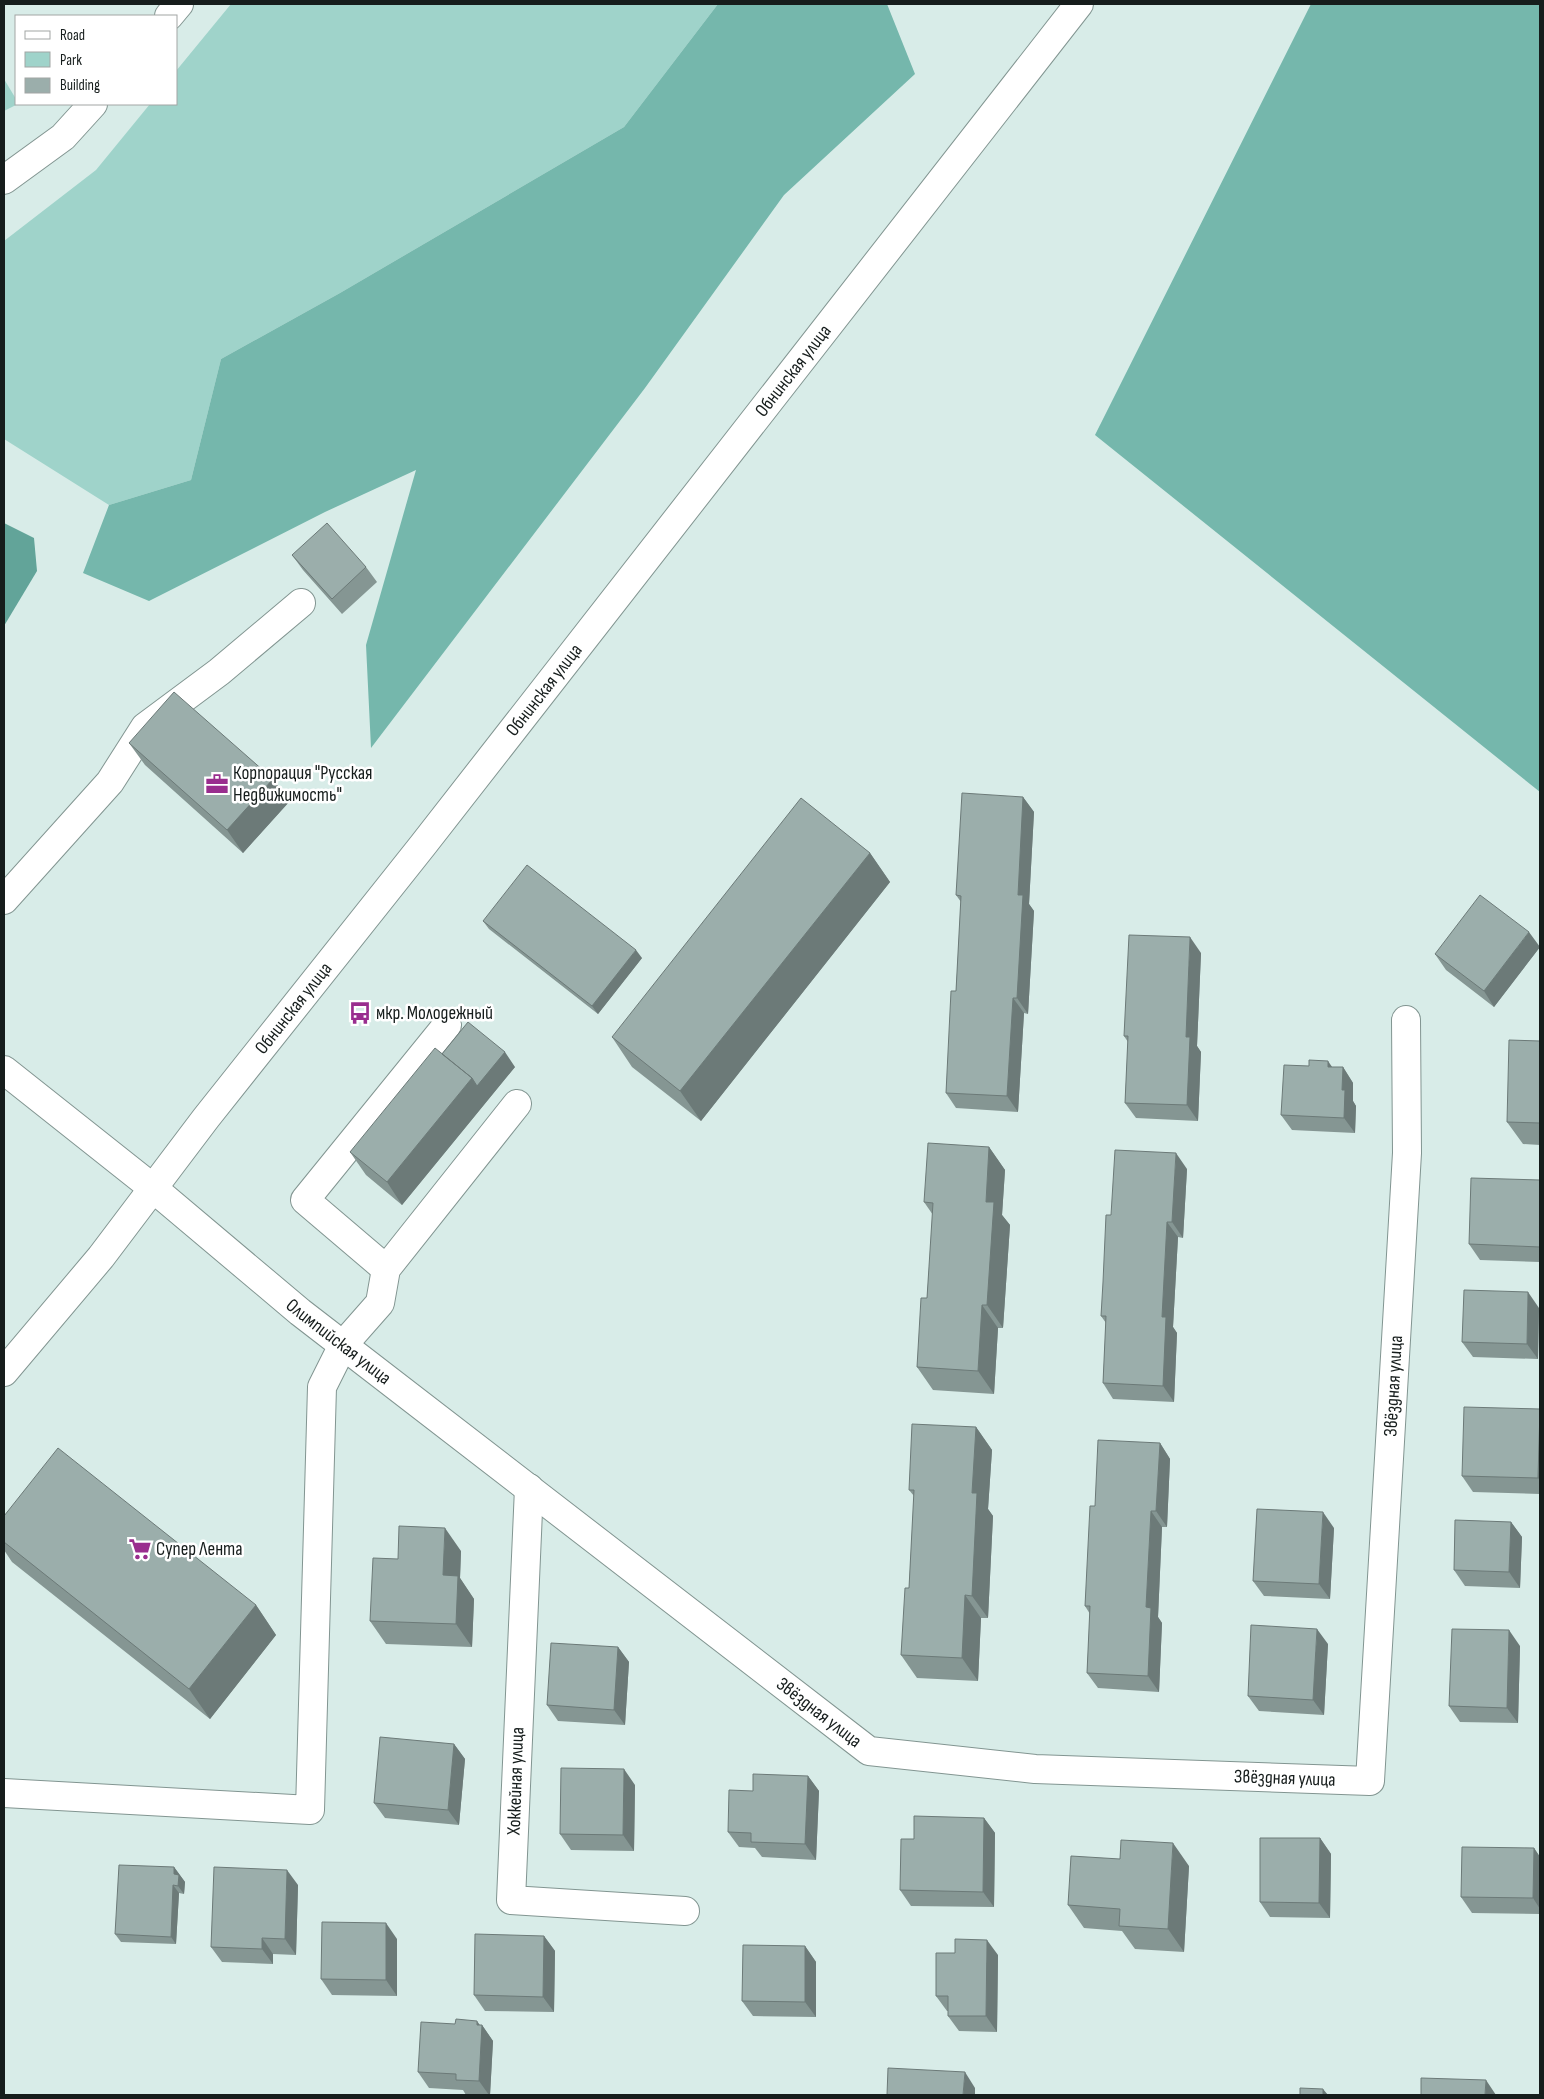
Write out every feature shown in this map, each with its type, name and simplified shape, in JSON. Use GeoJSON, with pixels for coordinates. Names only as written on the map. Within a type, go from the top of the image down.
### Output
{"type":"FeatureCollection","features":[{"type":"Feature","properties":{"kind":"street"},"geometry":{"type":"LineString","coordinates":[[170,15],[179,4]]}},
{"type":"Feature","properties":{"kind":"street","name":"Обнинская улица"},"geometry":{"type":"LineString","coordinates":[[4,1372],[102,1257],[212,1110],[423,845],[1079,4]]}},
{"type":"Feature","properties":{"kind":"street"},"geometry":{"type":"LineString","coordinates":[[4,180],[63,137],[92,105]]}},
{"type":"Feature","properties":{"kind":"street"},"geometry":{"type":"LineString","coordinates":[[4,900],[110,782],[145,727],[219,672],[301,603]]}},
{"type":"Feature","properties":{"kind":"street","name":"Звёздная улица"},"geometry":{"type":"LineString","coordinates":[[529,1488],[869,1751],[1035,1769],[1370,1781],[1406,1154],[1406,1020]]}},
{"type":"Feature","properties":{"kind":"street"},"geometry":{"type":"LineString","coordinates":[[386,1269],[305,1200],[447,1025]]}},
{"type":"Feature","properties":{"kind":"street","name":"Олимпийская улица"},"geometry":{"type":"LineString","coordinates":[[4,1070],[154,1189],[300,1312],[529,1488]]}},
{"type":"Feature","properties":{"kind":"street"},"geometry":{"type":"LineString","coordinates":[[4,1793],[310,1810],[322,1387],[343,1345],[380,1304],[386,1269],[517,1104]]}},
{"type":"Feature","properties":{"kind":"street","name":"Хоккейная улица"},"geometry":{"type":"LineString","coordinates":[[529,1488],[511,1900],[685,1911]]}},
{"type":"Feature","properties":{"kind":"green space"},"geometry":{"type":"Polygon","coordinates":[[[231,4],[718,4],[624,127],[340,293],[221,359],[191,480],[109,505],[4,439],[4,241],[96,170],[149,105],[178,105],[178,69],[231,4]]]}},
{"type":"Feature","properties":{"kind":"green space"},"geometry":{"type":"Polygon","coordinates":[[[4,79],[15,97],[16,105],[4,111],[4,79]]]}},
{"type":"Feature","properties":{"kind":"shaded area"},"geometry":{"type":"Polygon","coordinates":[[[718,4],[887,4],[915,74],[784,195],[645,388],[371,748],[366,645],[416,470],[325,512],[149,601],[83,573],[109,505],[191,480],[221,359],[340,293],[624,127],[718,4]]]}},
{"type":"Feature","properties":{"kind":"shaded area"},"geometry":{"type":"Polygon","coordinates":[[[1311,4],[1540,4],[1540,792],[1095,435],[1311,4]]]}},
{"type":"Feature","properties":{"kind":"shaded area"},"geometry":{"type":"Polygon","coordinates":[[[4,523],[34,538],[37,571],[4,626],[4,523]]]}},
{"type":"Feature","properties":{"kind":"building"},"geometry":{"type":"Polygon","coordinates":[[[327,523],[366,567],[332,599],[292,555],[327,523]]]}},
{"type":"Feature","properties":{"kind":"building"},"geometry":{"type":"Polygon","coordinates":[[[174,692],[273,779],[227,830],[129,743],[174,692]]]}},
{"type":"Feature","properties":{"kind":"building"},"geometry":{"type":"Polygon","coordinates":[[[962,793],[1023,797],[1018,895],[1023,895],[1017,998],[1013,998],[1007,1096],[946,1093],[951,991],[956,991],[961,896],[956,895],[962,793]]]}},
{"type":"Feature","properties":{"kind":"building"},"geometry":{"type":"Polygon","coordinates":[[[801,798],[870,853],[680,1091],[612,1037],[801,798]]]}},
{"type":"Feature","properties":{"kind":"building"},"geometry":{"type":"Polygon","coordinates":[[[527,865],[636,950],[592,1006],[483,921],[527,865]]]}},
{"type":"Feature","properties":{"kind":"building"},"geometry":{"type":"Polygon","coordinates":[[[1480,895],[1529,932],[1484,991],[1435,954],[1480,895]]]}},
{"type":"Feature","properties":{"kind":"building"},"geometry":{"type":"Polygon","coordinates":[[[1129,935],[1190,937],[1186,1037],[1190,1037],[1187,1105],[1125,1103],[1128,1036],[1124,1036],[1129,935]]]}},
{"type":"Feature","properties":{"kind":"building"},"geometry":{"type":"Polygon","coordinates":[[[468,1022],[505,1052],[477,1086],[472,1078],[442,1054],[468,1022]]]}},
{"type":"Feature","properties":{"kind":"building"},"geometry":{"type":"Polygon","coordinates":[[[1509,1040],[1540,1041],[1540,1123],[1507,1122],[1509,1040]]]}},
{"type":"Feature","properties":{"kind":"building"},"geometry":{"type":"Polygon","coordinates":[[[435,1048],[472,1078],[387,1182],[350,1152],[435,1048]]]}},
{"type":"Feature","properties":{"kind":"building"},"geometry":{"type":"Polygon","coordinates":[[[1309,1060],[1328,1061],[1328,1067],[1343,1067],[1342,1090],[1345,1090],[1344,1118],[1281,1115],[1284,1065],[1309,1066],[1309,1060]]]}},
{"type":"Feature","properties":{"kind":"building"},"geometry":{"type":"Polygon","coordinates":[[[928,1143],[989,1147],[986,1202],[994,1202],[987,1305],[982,1305],[978,1371],[917,1367],[921,1298],[927,1298],[933,1203],[924,1202],[928,1143]]]}},
{"type":"Feature","properties":{"kind":"building"},"geometry":{"type":"Polygon","coordinates":[[[1115,1150],[1176,1153],[1172,1222],[1167,1222],[1162,1317],[1166,1317],[1163,1386],[1103,1383],[1106,1316],[1101,1316],[1106,1215],[1111,1215],[1115,1150]]]}},
{"type":"Feature","properties":{"kind":"building"},"geometry":{"type":"Polygon","coordinates":[[[1471,1178],[1540,1180],[1540,1247],[1469,1244],[1471,1178]]]}},
{"type":"Feature","properties":{"kind":"building"},"geometry":{"type":"Polygon","coordinates":[[[1464,1290],[1528,1292],[1527,1344],[1462,1342],[1464,1290]]]}},
{"type":"Feature","properties":{"kind":"building"},"geometry":{"type":"Polygon","coordinates":[[[1464,1407],[1540,1409],[1538,1478],[1462,1476],[1464,1407]]]}},
{"type":"Feature","properties":{"kind":"building"},"geometry":{"type":"Polygon","coordinates":[[[912,1424],[976,1427],[972,1493],[977,1493],[972,1596],[965,1595],[962,1658],[901,1655],[905,1588],[909,1588],[914,1490],[909,1490],[912,1424]]]}},
{"type":"Feature","properties":{"kind":"building"},"geometry":{"type":"Polygon","coordinates":[[[1098,1440],[1160,1443],[1156,1511],[1151,1511],[1146,1607],[1151,1608],[1148,1676],[1087,1673],[1090,1606],[1085,1606],[1090,1506],[1095,1506],[1098,1440]]]}},
{"type":"Feature","properties":{"kind":"building"},"geometry":{"type":"Polygon","coordinates":[[[58,1448],[256,1605],[189,1689],[4,1542],[4,1516],[58,1448]]]}},
{"type":"Feature","properties":{"kind":"building"},"geometry":{"type":"Polygon","coordinates":[[[1257,1509],[1323,1512],[1319,1584],[1253,1581],[1257,1509]]]}},
{"type":"Feature","properties":{"kind":"building"},"geometry":{"type":"Polygon","coordinates":[[[1455,1520],[1511,1522],[1509,1572],[1454,1570],[1455,1520]]]}},
{"type":"Feature","properties":{"kind":"building"},"geometry":{"type":"Polygon","coordinates":[[[399,1526],[445,1528],[443,1575],[458,1576],[456,1624],[370,1621],[373,1558],[398,1559],[399,1526]]]}},
{"type":"Feature","properties":{"kind":"building"},"geometry":{"type":"Polygon","coordinates":[[[1251,1625],[1317,1629],[1313,1700],[1248,1696],[1251,1625]]]}},
{"type":"Feature","properties":{"kind":"building"},"geometry":{"type":"Polygon","coordinates":[[[1452,1629],[1509,1630],[1507,1708],[1449,1706],[1452,1629]]]}},
{"type":"Feature","properties":{"kind":"building"},"geometry":{"type":"Polygon","coordinates":[[[551,1643],[618,1647],[614,1710],[547,1705],[551,1643]]]}},
{"type":"Feature","properties":{"kind":"building"},"geometry":{"type":"Polygon","coordinates":[[[380,1737],[454,1744],[448,1810],[374,1803],[380,1737]]]}},
{"type":"Feature","properties":{"kind":"building"},"geometry":{"type":"Polygon","coordinates":[[[561,1768],[624,1769],[623,1835],[560,1834],[561,1768]]]}},
{"type":"Feature","properties":{"kind":"building"},"geometry":{"type":"Polygon","coordinates":[[[753,1774],[808,1776],[805,1844],[751,1842],[751,1833],[728,1832],[729,1790],[753,1791],[753,1774]]]}},
{"type":"Feature","properties":{"kind":"building"},"geometry":{"type":"Polygon","coordinates":[[[914,1816],[984,1818],[983,1892],[900,1890],[901,1839],[914,1839],[914,1816]]]}},
{"type":"Feature","properties":{"kind":"building"},"geometry":{"type":"Polygon","coordinates":[[[1260,1838],[1320,1838],[1319,1903],[1260,1902],[1260,1838]]]}},
{"type":"Feature","properties":{"kind":"building"},"geometry":{"type":"Polygon","coordinates":[[[1121,1840],[1173,1843],[1168,1929],[1119,1926],[1120,1909],[1068,1905],[1071,1856],[1120,1859],[1121,1840]]]}},
{"type":"Feature","properties":{"kind":"building"},"geometry":{"type":"Polygon","coordinates":[[[1462,1847],[1534,1848],[1533,1898],[1461,1897],[1462,1847]]]}},
{"type":"Feature","properties":{"kind":"building"},"geometry":{"type":"Polygon","coordinates":[[[119,1865],[174,1867],[174,1874],[179,1875],[178,1886],[173,1885],[171,1937],[115,1934],[119,1865]]]}},
{"type":"Feature","properties":{"kind":"building"},"geometry":{"type":"Polygon","coordinates":[[[214,1867],[287,1870],[285,1939],[262,1938],[262,1949],[211,1947],[214,1867]]]}},
{"type":"Feature","properties":{"kind":"building"},"geometry":{"type":"Polygon","coordinates":[[[322,1922],[386,1923],[386,1980],[321,1979],[322,1922]]]}},
{"type":"Feature","properties":{"kind":"building"},"geometry":{"type":"Polygon","coordinates":[[[475,1934],[544,1936],[543,1997],[474,1995],[475,1934]]]}},
{"type":"Feature","properties":{"kind":"building"},"geometry":{"type":"Polygon","coordinates":[[[955,1939],[987,1940],[986,2016],[948,2016],[948,1996],[936,1996],[936,1953],[955,1953],[955,1939]]]}},
{"type":"Feature","properties":{"kind":"building"},"geometry":{"type":"Polygon","coordinates":[[[743,1945],[805,1946],[805,2002],[742,2001],[743,1945]]]}},
{"type":"Feature","properties":{"kind":"building"},"geometry":{"type":"Polygon","coordinates":[[[456,2019],[477,2021],[477,2025],[482,2025],[479,2081],[456,2080],[456,2074],[418,2072],[421,2022],[455,2024],[456,2019]]]}},
{"type":"Feature","properties":{"kind":"building"},"geometry":{"type":"Polygon","coordinates":[[[888,2068],[965,2072],[963,2095],[887,2095],[888,2068]]]}},
{"type":"Feature","properties":{"kind":"building"},"geometry":{"type":"Polygon","coordinates":[[[1421,2078],[1486,2080],[1485,2095],[1421,2095],[1421,2078]]]}},
{"type":"Feature","properties":{"kind":"building"},"geometry":{"type":"Polygon","coordinates":[[[1300,2088],[1323,2089],[1323,2095],[1300,2095],[1300,2088]]]}},
{"type":"Feature","properties":{"kind":"place","name":"Корпорация \"Русская Недвижимость\""},"geometry":{"type":"Point","coordinates":[217,784]}},
{"type":"Feature","properties":{"kind":"place","name":"мкр. Молодежный"},"geometry":{"type":"Point","coordinates":[360,1013]}},
{"type":"Feature","properties":{"kind":"place","name":"Супер Лента"},"geometry":{"type":"Point","coordinates":[140,1549]}}]}
